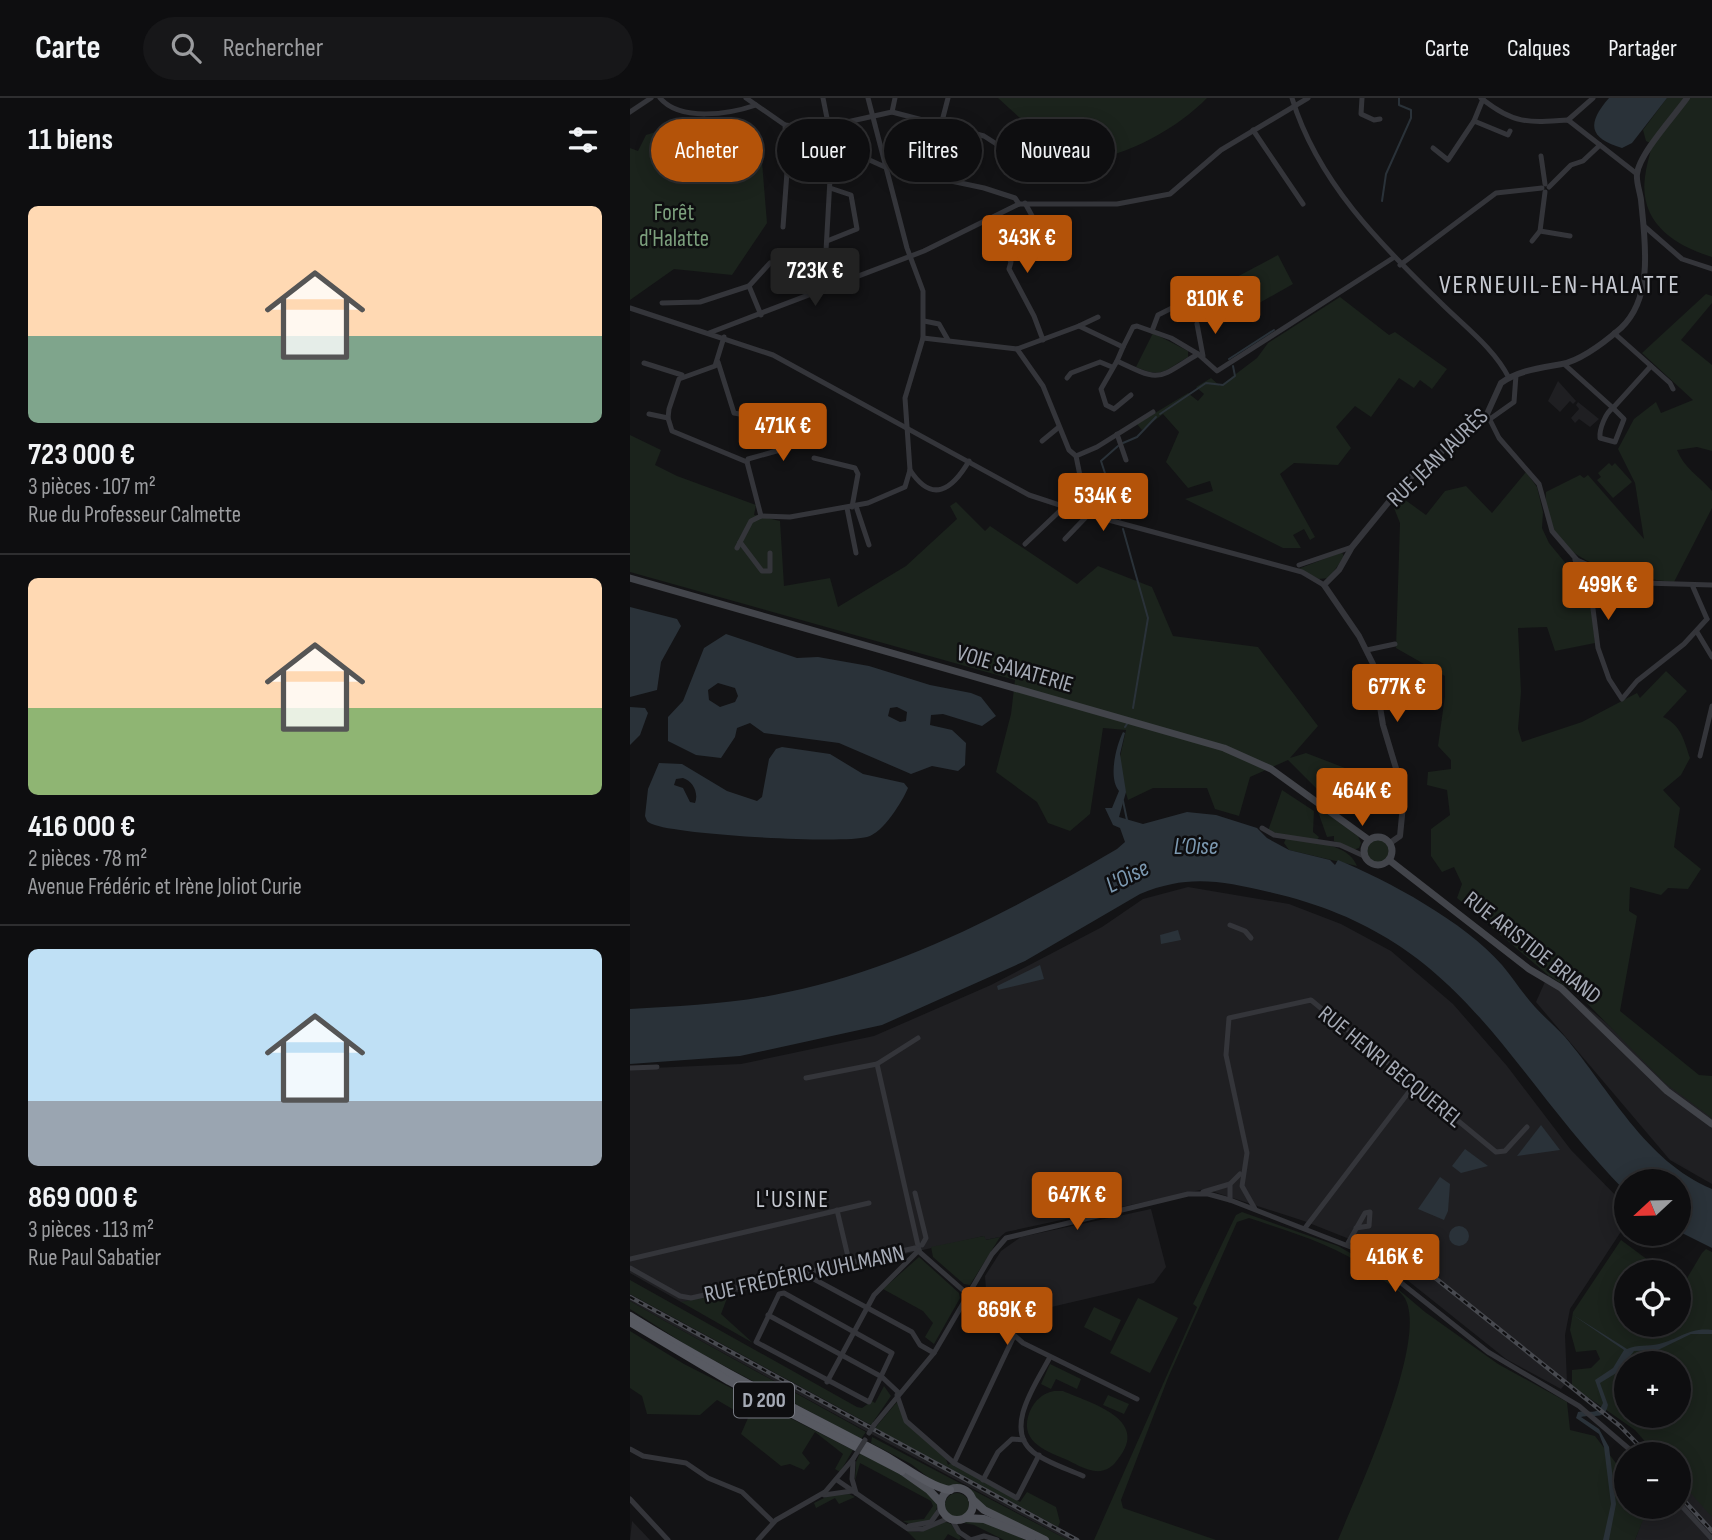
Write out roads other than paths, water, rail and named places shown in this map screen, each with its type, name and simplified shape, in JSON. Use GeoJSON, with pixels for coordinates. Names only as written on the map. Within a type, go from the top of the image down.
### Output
{"type":"FeatureCollection","features":[{"type":"Feature","properties":{"kind":"highway","name":"D 200"},"geometry":{"type":"LineString","coordinates":[[630,1316],[732,1376],[908,1468],[940,1489],[950,1490]]}},
{"type":"Feature","properties":{"kind":"highway","name":"D 200"},"geometry":{"type":"LineString","coordinates":[[630,1322],[729,1381],[902,1471]]}},
{"type":"Feature","properties":{"kind":"main road","name":"VOIE SAVATERIE"},"geometry":{"type":"LineString","coordinates":[[630,578],[1224,748],[1271,769],[1369,840]]}},
{"type":"Feature","properties":{"kind":"main road"},"geometry":{"type":"LineString","coordinates":[[1378,837],[1390,843],[1392,852],[1389,860],[1378,866],[1369,863],[1364,856],[1364,847],[1369,840],[1378,837]]}},
{"type":"Feature","properties":{"kind":"main road","name":"RUE ARISTIDE BRIAND"},"geometry":{"type":"LineString","coordinates":[[1389,860],[1529,969],[1561,988],[1667,1091],[1712,1124]]}},
{"type":"Feature","properties":{"kind":"main road","name":"D 200"},"geometry":{"type":"LineString","coordinates":[[902,1471],[932,1492],[941,1506]]}},
{"type":"Feature","properties":{"kind":"main road"},"geometry":{"type":"LineString","coordinates":[[1036,1540],[984,1519],[950,1519],[941,1506],[950,1490],[962,1489],[984,1510],[1045,1540]]}},
{"type":"Feature","properties":{"kind":"main road"},"geometry":{"type":"LineString","coordinates":[[965,1519],[972,1510],[972,1499]]}},
{"type":"Feature","properties":{"kind":"street"},"geometry":{"type":"LineString","coordinates":[[630,112],[651,98]]}},
{"type":"Feature","properties":{"kind":"street"},"geometry":{"type":"LineString","coordinates":[[660,98],[673,109],[694,112],[715,113],[757,104]]}},
{"type":"Feature","properties":{"kind":"street"},"geometry":{"type":"LineString","coordinates":[[746,98],[777,119]]}},
{"type":"Feature","properties":{"kind":"street"},"geometry":{"type":"LineString","coordinates":[[823,98],[828,119]]}},
{"type":"Feature","properties":{"kind":"street"},"geometry":{"type":"LineString","coordinates":[[868,98],[884,159]]}},
{"type":"Feature","properties":{"kind":"street"},"geometry":{"type":"LineString","coordinates":[[892,111],[895,98]]}},
{"type":"Feature","properties":{"kind":"street"},"geometry":{"type":"LineString","coordinates":[[943,119],[948,98]]}},
{"type":"Feature","properties":{"kind":"street"},"geometry":{"type":"LineString","coordinates":[[1292,98],[1300,123],[1326,171],[1351,208],[1393,258],[1513,376],[1514,402],[1488,416],[1499,438],[1539,484],[1552,531],[1573,557],[1590,589],[1598,648],[1608,676],[1622,699],[1639,679],[1709,621],[1693,587]]}},
{"type":"Feature","properties":{"kind":"street"},"geometry":{"type":"LineString","coordinates":[[1295,107],[1299,98]]}},
{"type":"Feature","properties":{"kind":"street"},"geometry":{"type":"LineString","coordinates":[[709,333],[910,257],[990,221],[1022,203],[1117,204],[1163,197],[1177,190],[1221,150],[1308,98]]}},
{"type":"Feature","properties":{"kind":"street"},"geometry":{"type":"LineString","coordinates":[[1362,98],[1361,114],[1374,120],[1380,119]]}},
{"type":"Feature","properties":{"kind":"street"},"geometry":{"type":"LineString","coordinates":[[1433,148],[1448,160],[1474,121],[1482,99],[1501,114],[1519,122],[1568,120],[1593,98]]}},
{"type":"Feature","properties":{"kind":"street"},"geometry":{"type":"LineString","coordinates":[[1513,376],[1547,365],[1564,364],[1614,334],[1632,317],[1641,297],[1644,226],[1637,174],[1642,161],[1687,98]]}},
{"type":"Feature","properties":{"kind":"street"},"geometry":{"type":"LineString","coordinates":[[860,119],[892,111],[920,119]]}},
{"type":"Feature","properties":{"kind":"street"},"geometry":{"type":"LineString","coordinates":[[1568,120],[1637,174]]}},
{"type":"Feature","properties":{"kind":"street"},"geometry":{"type":"LineString","coordinates":[[1474,121],[1508,135],[1510,131]]}},
{"type":"Feature","properties":{"kind":"street"},"geometry":{"type":"LineString","coordinates":[[1253,130],[1303,204]]}},
{"type":"Feature","properties":{"kind":"street"},"geometry":{"type":"LineString","coordinates":[[1401,265],[1496,193],[1545,188],[1571,165],[1583,161],[1600,145]]}},
{"type":"Feature","properties":{"kind":"street"},"geometry":{"type":"LineString","coordinates":[[1532,241],[1540,231],[1545,188],[1541,156]]}},
{"type":"Feature","properties":{"kind":"street"},"geometry":{"type":"LineString","coordinates":[[783,227],[786,182]]}},
{"type":"Feature","properties":{"kind":"street"},"geometry":{"type":"LineString","coordinates":[[830,182],[825,268],[832,287]]}},
{"type":"Feature","properties":{"kind":"street"},"geometry":{"type":"LineString","coordinates":[[737,548],[751,521],[761,516],[790,517],[852,507],[905,487],[910,470],[905,398],[923,338],[923,291],[910,257],[890,182]]}},
{"type":"Feature","properties":{"kind":"street"},"geometry":{"type":"LineString","coordinates":[[956,182],[984,188],[1022,203],[1055,258]]}},
{"type":"Feature","properties":{"kind":"street"},"geometry":{"type":"LineString","coordinates":[[827,241],[857,229],[850,195],[830,188]]}},
{"type":"Feature","properties":{"kind":"street"},"geometry":{"type":"LineString","coordinates":[[990,221],[1011,262],[1009,269],[1034,316],[1043,341]]}},
{"type":"Feature","properties":{"kind":"street"},"geometry":{"type":"LineString","coordinates":[[1644,226],[1682,259],[1712,269]]}},
{"type":"Feature","properties":{"kind":"street"},"geometry":{"type":"LineString","coordinates":[[1540,231],[1570,236]]}},
{"type":"Feature","properties":{"kind":"street"},"geometry":{"type":"LineString","coordinates":[[1046,242],[1055,237]]}},
{"type":"Feature","properties":{"kind":"street"},"geometry":{"type":"LineString","coordinates":[[1131,395],[1114,409],[1106,405],[1101,389],[1133,327],[1152,331],[1201,355],[1212,370],[1217,371],[1393,258]]}},
{"type":"Feature","properties":{"kind":"street"},"geometry":{"type":"LineString","coordinates":[[662,303],[700,302],[749,286],[770,262]]}},
{"type":"Feature","properties":{"kind":"street"},"geometry":{"type":"LineString","coordinates":[[1152,331],[1158,315],[1194,297],[1191,284]]}},
{"type":"Feature","properties":{"kind":"street"},"geometry":{"type":"LineString","coordinates":[[749,286],[761,315]]}},
{"type":"Feature","properties":{"kind":"street"},"geometry":{"type":"LineString","coordinates":[[630,308],[773,355],[1029,495],[1088,514],[1302,572],[1324,586],[1367,650],[1376,675],[1383,725],[1404,795],[1400,836],[1390,843]]}},
{"type":"Feature","properties":{"kind":"street"},"geometry":{"type":"LineString","coordinates":[[923,338],[1017,349],[1043,341],[1098,317]]}},
{"type":"Feature","properties":{"kind":"street"},"geometry":{"type":"LineString","coordinates":[[924,321],[939,324],[948,340]]}},
{"type":"Feature","properties":{"kind":"street"},"geometry":{"type":"LineString","coordinates":[[1197,324],[1201,329],[1201,355]]}},
{"type":"Feature","properties":{"kind":"street"},"geometry":{"type":"LineString","coordinates":[[1079,326],[1123,347]]}},
{"type":"Feature","properties":{"kind":"street"},"geometry":{"type":"LineString","coordinates":[[1614,334],[1670,383],[1673,389]]}},
{"type":"Feature","properties":{"kind":"street"},"geometry":{"type":"LineString","coordinates":[[644,363],[682,375],[715,366],[724,337]]}},
{"type":"Feature","properties":{"kind":"street"},"geometry":{"type":"LineString","coordinates":[[1017,349],[1043,386],[1069,450],[1076,456],[1088,514]]}},
{"type":"Feature","properties":{"kind":"street"},"geometry":{"type":"LineString","coordinates":[[1117,361],[1152,377],[1161,377],[1201,355]]}},
{"type":"Feature","properties":{"kind":"street"},"geometry":{"type":"LineString","coordinates":[[718,362],[734,413],[745,415]]}},
{"type":"Feature","properties":{"kind":"street"},"geometry":{"type":"LineString","coordinates":[[1067,378],[1072,373],[1100,362],[1112,367]]}},
{"type":"Feature","properties":{"kind":"street"},"geometry":{"type":"LineString","coordinates":[[1564,364],[1614,408],[1624,419],[1615,442],[1610,443],[1600,438],[1599,433],[1608,411],[1614,408],[1651,366]]}},
{"type":"Feature","properties":{"kind":"street"},"geometry":{"type":"LineString","coordinates":[[682,375],[668,418],[672,431],[747,462]]}},
{"type":"Feature","properties":{"kind":"street","name":"RUE JEAN JAURÈS"},"geometry":{"type":"LineString","coordinates":[[1324,586],[1405,482],[1488,416],[1498,387],[1513,376]]}},
{"type":"Feature","properties":{"kind":"street"},"geometry":{"type":"LineString","coordinates":[[1076,456],[1153,412]]}},
{"type":"Feature","properties":{"kind":"street"},"geometry":{"type":"LineString","coordinates":[[649,414],[668,418]]}},
{"type":"Feature","properties":{"kind":"street"},"geometry":{"type":"LineString","coordinates":[[1042,441],[1059,427]]}},
{"type":"Feature","properties":{"kind":"street"},"geometry":{"type":"LineString","coordinates":[[1117,434],[1126,460]]}},
{"type":"Feature","properties":{"kind":"street"},"geometry":{"type":"LineString","coordinates":[[761,516],[748,458],[780,450],[783,439]]}},
{"type":"Feature","properties":{"kind":"street"},"geometry":{"type":"LineString","coordinates":[[814,457],[855,468],[858,474],[852,507],[856,552]]}},
{"type":"Feature","properties":{"kind":"street"},"geometry":{"type":"LineString","coordinates":[[910,470],[926,489],[934,491],[954,483],[969,461]]}},
{"type":"Feature","properties":{"kind":"street"},"geometry":{"type":"LineString","coordinates":[[852,507],[869,545]]}},
{"type":"Feature","properties":{"kind":"street"},"geometry":{"type":"LineString","coordinates":[[1025,544],[1064,507]]}},
{"type":"Feature","properties":{"kind":"street"},"geometry":{"type":"LineString","coordinates":[[1065,539],[1088,514]]}},
{"type":"Feature","properties":{"kind":"street"},"geometry":{"type":"LineString","coordinates":[[740,542],[762,571],[769,571]]}},
{"type":"Feature","properties":{"kind":"street"},"geometry":{"type":"LineString","coordinates":[[1299,565],[1352,547]]}},
{"type":"Feature","properties":{"kind":"street"},"geometry":{"type":"LineString","coordinates":[[770,553],[770,579]]}},
{"type":"Feature","properties":{"kind":"street"},"geometry":{"type":"LineString","coordinates":[[1573,557],[1590,568],[1625,579],[1693,587],[1712,585]]}},
{"type":"Feature","properties":{"kind":"street"},"geometry":{"type":"LineString","coordinates":[[1697,632],[1712,657]]}},
{"type":"Feature","properties":{"kind":"street"},"geometry":{"type":"LineString","coordinates":[[1367,650],[1395,645]]}},
{"type":"Feature","properties":{"kind":"street"},"geometry":{"type":"LineString","coordinates":[[1700,756],[1712,706]]}},
{"type":"Feature","properties":{"kind":"street"},"geometry":{"type":"LineString","coordinates":[[1262,828],[1273,835],[1340,845],[1364,856]]}},
{"type":"Feature","properties":{"kind":"street"},"geometry":{"type":"LineString","coordinates":[[1230,925],[1245,931],[1251,938]]}},
{"type":"Feature","properties":{"kind":"street","name":"RUE HENRI BECQUEREL"},"geometry":{"type":"LineString","coordinates":[[1237,1184],[1247,1151],[1226,1055],[1228,1018],[1311,1000],[1498,1152],[1507,1150],[1527,1127]]}},
{"type":"Feature","properties":{"kind":"street"},"geometry":{"type":"LineString","coordinates":[[806,1078],[877,1064],[918,1038]]}},
{"type":"Feature","properties":{"kind":"street"},"geometry":{"type":"LineString","coordinates":[[827,1382],[876,1293],[920,1247],[911,1194],[877,1064]]}},
{"type":"Feature","properties":{"kind":"street"},"geometry":{"type":"LineString","coordinates":[[630,1068],[657,1067]]}},
{"type":"Feature","properties":{"kind":"street"},"geometry":{"type":"LineString","coordinates":[[1305,1228],[1415,1084]]}},
{"type":"Feature","properties":{"kind":"street"},"geometry":{"type":"LineString","coordinates":[[1237,1184],[1256,1209]]}},
{"type":"Feature","properties":{"kind":"street"},"geometry":{"type":"LineString","coordinates":[[758,1540],[773,1522],[818,1497],[837,1480],[874,1425],[934,1353],[994,1251],[1010,1235],[1237,1184]]}},
{"type":"Feature","properties":{"kind":"street"},"geometry":{"type":"LineString","coordinates":[[1231,1201],[1237,1184]]}},
{"type":"Feature","properties":{"kind":"street"},"geometry":{"type":"LineString","coordinates":[[1231,1201],[1237,1184]]}},
{"type":"Feature","properties":{"kind":"street"},"geometry":{"type":"LineString","coordinates":[[1202,1193],[1256,1209],[1348,1243],[1368,1255],[1495,1357],[1579,1406],[1622,1442]]}},
{"type":"Feature","properties":{"kind":"street"},"geometry":{"type":"LineString","coordinates":[[630,1259],[869,1203]]}},
{"type":"Feature","properties":{"kind":"street"},"geometry":{"type":"LineString","coordinates":[[837,1210],[849,1261]]}},
{"type":"Feature","properties":{"kind":"street"},"geometry":{"type":"LineString","coordinates":[[1348,1243],[1356,1228]]}},
{"type":"Feature","properties":{"kind":"street","name":"RUE FRÉDÉRIC KUHLMANN"},"geometry":{"type":"LineString","coordinates":[[630,1268],[680,1296],[691,1298],[905,1248],[920,1247],[1014,1336],[1050,1357],[1137,1399]]}},
{"type":"Feature","properties":{"kind":"street"},"geometry":{"type":"LineString","coordinates":[[812,1278],[912,1332],[920,1345],[934,1353]]}},
{"type":"Feature","properties":{"kind":"street"},"geometry":{"type":"LineString","coordinates":[[784,1293],[892,1353],[868,1403],[757,1343],[755,1339],[768,1315],[779,1294],[784,1293]]}},
{"type":"Feature","properties":{"kind":"street"},"geometry":{"type":"LineString","coordinates":[[768,1315],[882,1377],[898,1394],[906,1421],[954,1463],[1017,1498],[1039,1455]]}},
{"type":"Feature","properties":{"kind":"street"},"geometry":{"type":"LineString","coordinates":[[954,1463],[1014,1336]]}},
{"type":"Feature","properties":{"kind":"street"},"geometry":{"type":"LineString","coordinates":[[1050,1357],[1022,1416],[1024,1440],[1039,1455],[1083,1476]]}},
{"type":"Feature","properties":{"kind":"street"},"geometry":{"type":"LineString","coordinates":[[983,1480],[1001,1448],[1012,1439],[1024,1440]]}},
{"type":"Feature","properties":{"kind":"street"},"geometry":{"type":"LineString","coordinates":[[630,1449],[643,1456],[686,1464],[708,1478],[742,1492],[773,1522]]}},
{"type":"Feature","properties":{"kind":"street"},"geometry":{"type":"LineString","coordinates":[[853,1459],[854,1493]]}},
{"type":"Feature","properties":{"kind":"street"},"geometry":{"type":"LineString","coordinates":[[837,1480],[902,1525],[920,1530],[950,1519],[969,1539]]}},
{"type":"Feature","properties":{"kind":"street"},"geometry":{"type":"LineString","coordinates":[[818,1497],[854,1493]]}},
{"type":"Feature","properties":{"kind":"street"},"geometry":{"type":"LineString","coordinates":[[630,1499],[668,1540]]}},
{"type":"Feature","properties":{"kind":"street"},"geometry":{"type":"LineString","coordinates":[[902,1525],[925,1525],[935,1519],[941,1506]]}},
{"type":"Feature","properties":{"kind":"street"},"geometry":{"type":"LineString","coordinates":[[1691,1516],[1712,1539]]}},
{"type":"Feature","properties":{"kind":"street"},"geometry":{"type":"LineString","coordinates":[[965,1519],[960,1529],[969,1539]]}},
{"type":"Feature","properties":{"kind":"street"},"geometry":{"type":"LineString","coordinates":[[969,1539],[984,1536],[997,1540]]}},
{"type":"Feature","properties":{"kind":"water"},"geometry":{"type":"Polygon","coordinates":[[[1609,98],[1667,98],[1632,143],[1622,148],[1603,139],[1594,129],[1597,115],[1609,98]]]}},
{"type":"Feature","properties":{"kind":"water"},"geometry":{"type":"Polygon","coordinates":[[[630,607],[677,619],[681,626],[661,662],[657,690],[630,697],[630,607]]]}},
{"type":"Feature","properties":{"kind":"water"},"geometry":{"type":"Polygon","coordinates":[[[726,634],[797,658],[818,657],[869,666],[930,685],[971,693],[981,697],[996,716],[982,726],[943,714],[931,715],[930,725],[952,730],[966,743],[965,765],[958,771],[932,766],[911,774],[839,743],[764,733],[750,723],[737,728],[735,737],[721,758],[696,755],[668,741],[668,717],[683,701],[704,648],[726,634]],[[718,683],[708,690],[709,700],[720,707],[735,702],[738,696],[735,688],[718,683]],[[897,707],[890,708],[888,716],[900,722],[906,721],[907,712],[897,707]]]}},
{"type":"Feature","properties":{"kind":"water"},"geometry":{"type":"Polygon","coordinates":[[[630,707],[645,708],[648,713],[640,735],[630,745],[630,707]]]}},
{"type":"Feature","properties":{"kind":"water","name":"L’Oise"},"geometry":{"type":"Polygon","coordinates":[[[1123,732],[1125,733],[1120,754],[1126,792],[1119,817],[1143,824],[1187,812],[1216,815],[1257,828],[1267,838],[1289,850],[1330,860],[1335,865],[1338,860],[1379,879],[1468,933],[1502,965],[1535,1007],[1565,1037],[1648,1143],[1678,1169],[1614,1169],[1614,1179],[1474,1011],[1435,973],[1389,940],[1335,912],[1269,892],[1204,881],[1174,884],[1140,894],[1025,961],[882,1025],[740,1056],[630,1064],[630,1009],[709,1004],[768,996],[875,968],[999,914],[1117,849],[1125,842],[1120,828],[1113,825],[1105,808],[1112,808],[1119,791],[1114,778],[1118,745],[1123,732]]]}},
{"type":"Feature","properties":{"kind":"water"},"geometry":{"type":"Polygon","coordinates":[[[782,747],[830,754],[863,774],[904,783],[908,788],[897,809],[879,830],[867,837],[851,839],[724,835],[667,828],[647,820],[645,816],[648,789],[659,763],[682,764],[727,791],[757,801],[762,797],[769,759],[776,749],[782,747]],[[676,779],[674,785],[683,788],[690,802],[695,803],[696,791],[687,780],[676,779]]]}},
{"type":"Feature","properties":{"kind":"water"},"geometry":{"type":"Polygon","coordinates":[[[1178,930],[1181,940],[1161,944],[1160,935],[1178,930]]]}},
{"type":"Feature","properties":{"kind":"water"},"geometry":{"type":"Polygon","coordinates":[[[1040,965],[1044,979],[998,990],[997,986],[1040,965]]]}},
{"type":"Feature","properties":{"kind":"water"},"geometry":{"type":"Polygon","coordinates":[[[1541,1125],[1560,1150],[1517,1156],[1541,1125]]]}},
{"type":"Feature","properties":{"kind":"water"},"geometry":{"type":"Polygon","coordinates":[[[1465,1149],[1488,1166],[1461,1173],[1452,1166],[1465,1149]]]}},
{"type":"Feature","properties":{"kind":"water"},"geometry":{"type":"Polygon","coordinates":[[[1440,1177],[1450,1184],[1448,1211],[1444,1220],[1418,1209],[1440,1177]]]}},
{"type":"Feature","properties":{"kind":"water","name":"L’Oise"},"geometry":{"type":"Polygon","coordinates":[[[1691,1178],[1712,1189],[1712,1248],[1691,1238],[1691,1178]]]}},
{"type":"Feature","properties":{"kind":"water"},"geometry":{"type":"Polygon","coordinates":[[[1459,1226],[1466,1229],[1469,1236],[1466,1243],[1459,1246],[1452,1243],[1449,1236],[1452,1229],[1459,1226]]]}},
{"type":"Feature","properties":{"kind":"water"},"geometry":{"type":"Polygon","coordinates":[[[1573,1315],[1627,1349],[1685,1337],[1658,1350],[1624,1350],[1573,1315]]]}},
{"type":"Feature","properties":{"kind":"water"},"geometry":{"type":"Polygon","coordinates":[[[1712,1330],[1712,1334],[1691,1334],[1691,1332],[1712,1330]]]}},
{"type":"Feature","properties":{"kind":"water"},"geometry":{"type":"Polygon","coordinates":[[[1613,1368],[1614,1374],[1600,1383],[1608,1405],[1606,1410],[1601,1415],[1581,1417],[1599,1429],[1609,1447],[1614,1514],[1609,1540],[1603,1540],[1611,1504],[1604,1447],[1599,1434],[1576,1418],[1578,1412],[1599,1410],[1603,1403],[1595,1380],[1613,1368]]]}},
{"type":"Feature","properties":{"kind":"waterway"},"geometry":{"type":"LineString","coordinates":[[1382,201],[1386,174],[1411,118],[1411,110],[1399,105],[1399,98]]}},
{"type":"Feature","properties":{"kind":"waterway"},"geometry":{"type":"LineString","coordinates":[[1229,359],[1274,330]]}},
{"type":"Feature","properties":{"kind":"waterway"},"geometry":{"type":"LineString","coordinates":[[1160,414],[1206,383],[1223,385],[1235,376],[1233,366]]}},
{"type":"Feature","properties":{"kind":"waterway"},"geometry":{"type":"LineString","coordinates":[[1123,443],[1137,437],[1156,417]]}},
{"type":"Feature","properties":{"kind":"waterway"},"geometry":{"type":"LineString","coordinates":[[1118,446],[1101,461],[1120,519]]}},
{"type":"Feature","properties":{"kind":"waterway"},"geometry":{"type":"LineString","coordinates":[[1123,529],[1148,618],[1133,708]]}},
{"type":"Feature","properties":{"kind":"waterway"},"geometry":{"type":"LineString","coordinates":[[1123,801],[1127,820]]}},
{"type":"Feature","properties":{"kind":"railway"},"geometry":{"type":"LineString","coordinates":[[1409,1257],[1620,1426],[1635,1442]]}},
{"type":"Feature","properties":{"kind":"railway"},"geometry":{"type":"LineString","coordinates":[[630,1297],[1077,1540]]}},
{"type":"Feature","properties":{"kind":"railway"},"geometry":{"type":"LineString","coordinates":[[1691,1508],[1712,1531]]}},
{"type":"Feature","properties":{"kind":"district","name":"VERNEUIL-EN-HALATTE"},"geometry":{"type":"Point","coordinates":[1560,284]}},
{"type":"Feature","properties":{"kind":"district","name":"L'USINE"},"geometry":{"type":"Point","coordinates":[793,1199]}},
{"type":"Feature","properties":{"kind":"park label","name":"Forêt d'Halatte"},"geometry":{"type":"Point","coordinates":[674,225]}},
{"type":"Feature","properties":{"kind":"water label","name":"L'Oise"},"geometry":{"type":"Point","coordinates":[1127,876]}}]}
